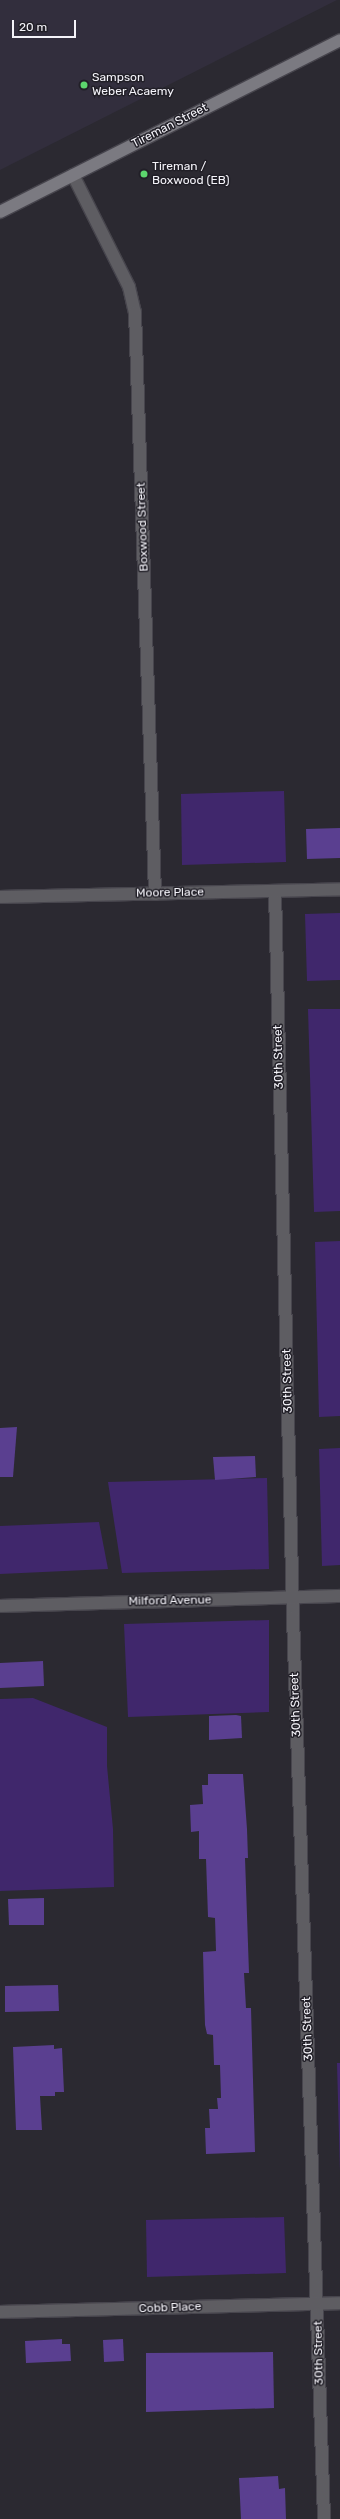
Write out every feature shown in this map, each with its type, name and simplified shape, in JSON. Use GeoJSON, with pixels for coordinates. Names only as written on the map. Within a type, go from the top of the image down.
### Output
{"type":"FeatureCollection","features":[{"type":"Feature","properties":{"kind":"street","name":"Tireman Street"},"geometry":{"type":"LineString","coordinates":[[0,212],[340,40]]}},
{"type":"Feature","properties":{"kind":"street","name":"Boxwood Street"},"geometry":{"type":"LineString","coordinates":[[73,175],[129,287],[135,312],[155,894]]}},
{"type":"Feature","properties":{"kind":"street","name":"Moore Place"},"geometry":{"type":"LineString","coordinates":[[0,897],[340,889]]}},
{"type":"Feature","properties":{"kind":"street","name":"30th Street"},"geometry":{"type":"LineString","coordinates":[[275,891],[293,1598],[318,2303],[324,2519]]}},
{"type":"Feature","properties":{"kind":"street","name":"Milford Avenue"},"geometry":{"type":"LineString","coordinates":[[0,1606],[340,1596]]}},
{"type":"Feature","properties":{"kind":"street","name":"Cobb Place"},"geometry":{"type":"LineString","coordinates":[[0,2312],[340,2303]]}},
{"type":"Feature","properties":{"kind":"shaded area","name":"Sampson Weber Acaemy"},"geometry":{"type":"Polygon","coordinates":[[[0,0],[337,0],[0,170],[0,0]]]}},
{"type":"Feature","properties":{"kind":"shaded area"},"geometry":{"type":"Polygon","coordinates":[[[284,791],[286,862],[182,865],[181,794],[284,791]]]}},
{"type":"Feature","properties":{"kind":"shaded area"},"geometry":{"type":"Polygon","coordinates":[[[340,913],[340,980],[307,981],[305,914],[340,913]]]}},
{"type":"Feature","properties":{"kind":"shaded area"},"geometry":{"type":"Polygon","coordinates":[[[308,1009],[340,1009],[340,1211],[314,1212],[308,1009]]]}},
{"type":"Feature","properties":{"kind":"shaded area"},"geometry":{"type":"Polygon","coordinates":[[[340,1241],[340,1416],[319,1417],[315,1242],[340,1241]]]}},
{"type":"Feature","properties":{"kind":"shaded area"},"geometry":{"type":"Polygon","coordinates":[[[340,1448],[340,1565],[322,1566],[319,1449],[340,1448]]]}},
{"type":"Feature","properties":{"kind":"shaded area"},"geometry":{"type":"Polygon","coordinates":[[[267,1478],[269,1569],[122,1573],[108,1482],[267,1478]]]}},
{"type":"Feature","properties":{"kind":"shaded area"},"geometry":{"type":"Polygon","coordinates":[[[99,1522],[108,1569],[0,1574],[0,1526],[99,1522]]]}},
{"type":"Feature","properties":{"kind":"shaded area"},"geometry":{"type":"Polygon","coordinates":[[[269,1620],[269,1712],[128,1717],[124,1624],[269,1620]]]}},
{"type":"Feature","properties":{"kind":"shaded area"},"geometry":{"type":"Polygon","coordinates":[[[33,1698],[107,1727],[107,1766],[113,1829],[114,1887],[0,1891],[0,1699],[33,1698]]]}},
{"type":"Feature","properties":{"kind":"shaded area"},"geometry":{"type":"Polygon","coordinates":[[[337,2063],[340,2063],[340,2172],[337,2063]]]}},
{"type":"Feature","properties":{"kind":"shaded area"},"geometry":{"type":"Polygon","coordinates":[[[284,2217],[286,2273],[147,2277],[146,2220],[284,2217]]]}},
{"type":"Feature","properties":{"kind":"building"},"geometry":{"type":"Polygon","coordinates":[[[340,828],[340,858],[307,859],[306,829],[340,828]]]}},
{"type":"Feature","properties":{"kind":"building"},"geometry":{"type":"Polygon","coordinates":[[[17,1427],[13,1477],[0,1477],[0,1428],[17,1427]]]}},
{"type":"Feature","properties":{"kind":"building"},"geometry":{"type":"Polygon","coordinates":[[[255,1456],[256,1477],[215,1480],[213,1457],[255,1456]]]}},
{"type":"Feature","properties":{"kind":"building"},"geometry":{"type":"Polygon","coordinates":[[[43,1661],[44,1686],[0,1688],[0,1663],[43,1661]]]}},
{"type":"Feature","properties":{"kind":"building"},"geometry":{"type":"Polygon","coordinates":[[[209,1716],[241,1716],[242,1738],[209,1740],[209,1716]]]}},
{"type":"Feature","properties":{"kind":"building"},"geometry":{"type":"Polygon","coordinates":[[[208,1774],[243,1774],[248,1858],[245,1858],[249,1973],[244,1973],[246,2008],[251,2008],[255,2152],[206,2154],[205,2128],[210,2128],[209,2109],[218,2109],[217,2098],[221,2098],[220,2065],[214,2065],[213,2035],[207,2034],[205,2025],[203,1952],[216,1951],[215,1918],[208,1917],[206,1859],[199,1859],[199,1831],[191,1832],[190,1805],[203,1804],[202,1785],[208,1785],[208,1774]]]}},
{"type":"Feature","properties":{"kind":"building"},"geometry":{"type":"Polygon","coordinates":[[[44,1898],[44,1925],[9,1925],[8,1899],[44,1898]]]}},
{"type":"Feature","properties":{"kind":"building"},"geometry":{"type":"Polygon","coordinates":[[[58,1985],[59,2011],[5,2012],[5,1986],[58,1985]]]}},
{"type":"Feature","properties":{"kind":"building"},"geometry":{"type":"Polygon","coordinates":[[[54,2045],[54,2049],[62,2048],[64,2092],[55,2092],[55,2096],[40,2096],[42,2130],[16,2130],[13,2047],[54,2045]]]}},
{"type":"Feature","properties":{"kind":"building"},"geometry":{"type":"Polygon","coordinates":[[[62,2339],[62,2344],[70,2344],[71,2361],[26,2363],[25,2341],[62,2339]]]}},
{"type":"Feature","properties":{"kind":"building"},"geometry":{"type":"Polygon","coordinates":[[[123,2339],[124,2361],[104,2362],[103,2340],[123,2339]]]}},
{"type":"Feature","properties":{"kind":"building"},"geometry":{"type":"Polygon","coordinates":[[[273,2352],[274,2408],[146,2412],[146,2353],[273,2352]]]}},
{"type":"Feature","properties":{"kind":"building"},"geometry":{"type":"Polygon","coordinates":[[[278,2476],[279,2489],[285,2488],[286,2519],[241,2519],[239,2478],[278,2476]]]}},
{"type":"Feature","properties":{"kind":"place","name":"Sampson Weber Acaemy"},"geometry":{"type":"Point","coordinates":[84,85]}},
{"type":"Feature","properties":{"kind":"place","name":"Tireman / Boxwood (EB)"},"geometry":{"type":"Point","coordinates":[144,174]}}]}
